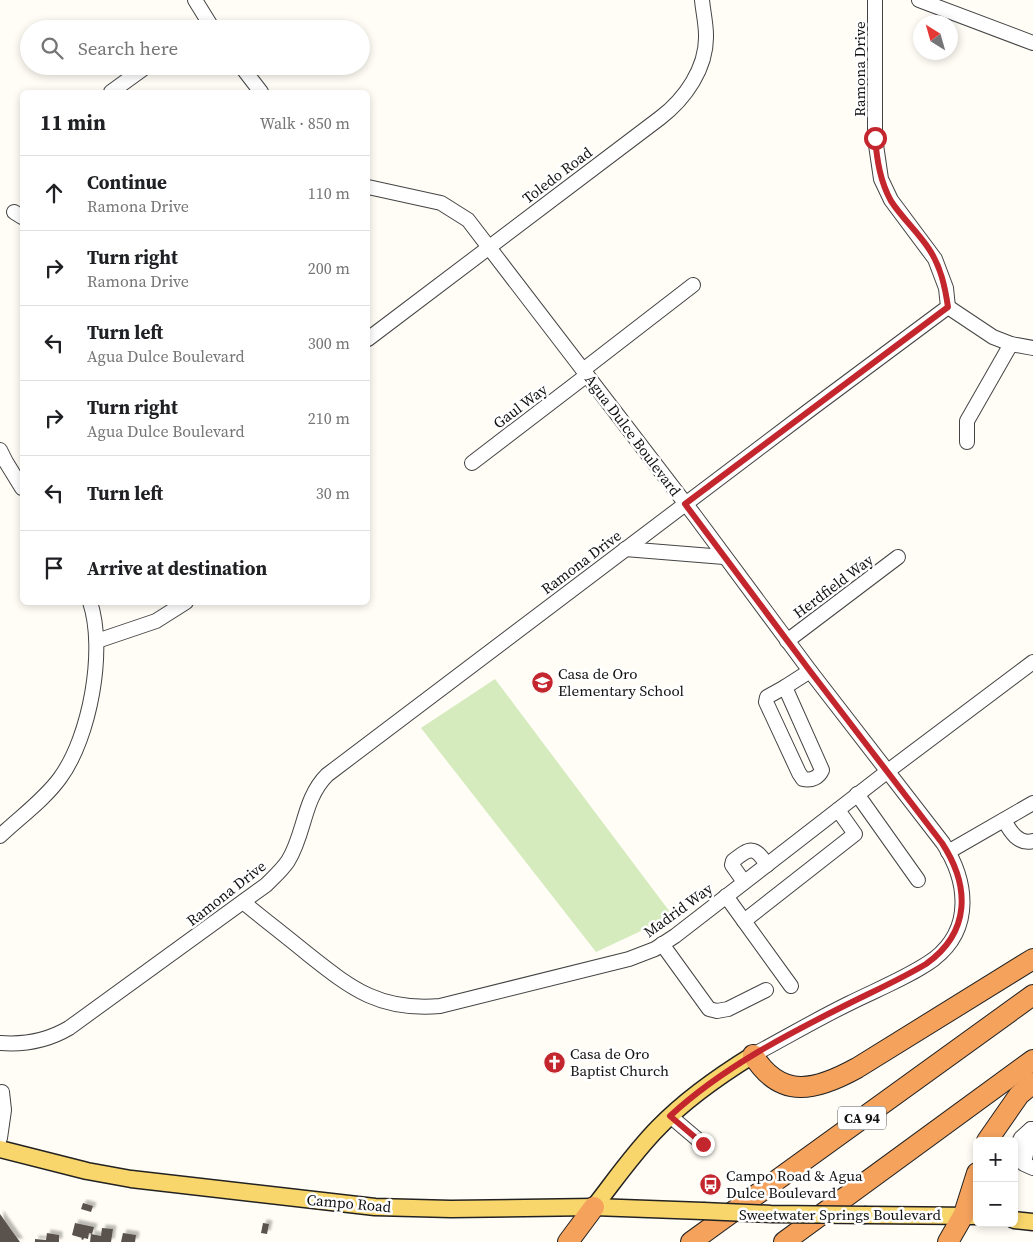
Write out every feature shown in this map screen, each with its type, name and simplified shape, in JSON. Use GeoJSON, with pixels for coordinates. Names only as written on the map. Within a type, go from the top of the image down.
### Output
{"type":"FeatureCollection","features":[{"type":"Feature","properties":{"kind":"highway"},"geometry":{"type":"LineString","coordinates":[[753,1056],[772,1078],[785,1085],[808,1087],[832,1080],[857,1068],[1033,960]]}},
{"type":"Feature","properties":{"kind":"highway","name":"CA 94"},"geometry":{"type":"LineString","coordinates":[[691,1242],[1033,995]]}},
{"type":"Feature","properties":{"kind":"highway"},"geometry":{"type":"LineString","coordinates":[[784,1242],[1033,1060]]}},
{"type":"Feature","properties":{"kind":"highway"},"geometry":{"type":"LineString","coordinates":[[990,1137],[1019,1095],[1033,1083]]}},
{"type":"Feature","properties":{"kind":"highway"},"geometry":{"type":"LineString","coordinates":[[948,1242],[970,1215],[976,1182]]}},
{"type":"Feature","properties":{"kind":"highway"},"geometry":{"type":"LineString","coordinates":[[568,1242],[594,1207]]}},
{"type":"Feature","properties":{"kind":"main road","name":"Agua Dulce Boulevard"},"geometry":{"type":"LineString","coordinates":[[594,1207],[630,1159],[670,1116],[714,1080],[753,1056]]}},
{"type":"Feature","properties":{"kind":"main road","name":"Campo Road"},"geometry":{"type":"LineString","coordinates":[[0,1149],[86,1171],[131,1179],[375,1207],[451,1209],[594,1207],[703,1211]]}},
{"type":"Feature","properties":{"kind":"main road","name":"Sweetwater Springs Boulevard"},"geometry":{"type":"LineString","coordinates":[[703,1211],[771,1214],[970,1215]]}},
{"type":"Feature","properties":{"kind":"main road"},"geometry":{"type":"LineString","coordinates":[[1018,1220],[1033,1222]]}},
{"type":"Feature","properties":{"kind":"street"},"geometry":{"type":"LineString","coordinates":[[195,0],[204,20]]}},
{"type":"Feature","properties":{"kind":"street","name":"Toledo Road"},"geometry":{"type":"LineString","coordinates":[[370,336],[660,118],[678,102],[695,78],[705,48],[706,36],[702,0]]}},
{"type":"Feature","properties":{"kind":"street","name":"Ramona Drive"},"geometry":{"type":"LineString","coordinates":[[0,1043],[30,1042],[46,1039],[62,1032],[83,1019],[266,885],[288,860],[311,798],[318,784],[327,775],[948,307],[946,288],[934,259],[891,200],[882,179],[875,138],[875,0]]}},
{"type":"Feature","properties":{"kind":"street"},"geometry":{"type":"LineString","coordinates":[[919,0],[1033,43]]}},
{"type":"Feature","properties":{"kind":"street"},"geometry":{"type":"LineString","coordinates":[[114,90],[135,75]]}},
{"type":"Feature","properties":{"kind":"street"},"geometry":{"type":"LineString","coordinates":[[248,75],[259,90]]}},
{"type":"Feature","properties":{"kind":"street","name":"Agua Dulce Boulevard"},"geometry":{"type":"LineString","coordinates":[[370,187],[441,203],[468,220],[787,641],[888,771],[954,862],[960,881],[963,904],[957,929],[940,954],[918,969],[833,1012],[753,1056]]}},
{"type":"Feature","properties":{"kind":"street","name":"Gaul Way"},"geometry":{"type":"LineString","coordinates":[[472,463],[693,285]]}},
{"type":"Feature","properties":{"kind":"street"},"geometry":{"type":"LineString","coordinates":[[948,307],[994,337],[1011,344],[1033,348]]}},
{"type":"Feature","properties":{"kind":"street"},"geometry":{"type":"LineString","coordinates":[[967,442],[966,420],[1011,344]]}},
{"type":"Feature","properties":{"kind":"street"},"geometry":{"type":"LineString","coordinates":[[0,450],[20,485]]}},
{"type":"Feature","properties":{"kind":"street"},"geometry":{"type":"LineString","coordinates":[[625,549],[724,557]]}},
{"type":"Feature","properties":{"kind":"street","name":"Herdfield Way"},"geometry":{"type":"LineString","coordinates":[[787,641],[898,557]]}},
{"type":"Feature","properties":{"kind":"street"},"geometry":{"type":"LineString","coordinates":[[0,836],[59,780],[72,759],[81,737],[92,691],[97,641],[96,626],[91,605]]}},
{"type":"Feature","properties":{"kind":"street"},"geometry":{"type":"LineString","coordinates":[[97,641],[156,621],[181,605]]}},
{"type":"Feature","properties":{"kind":"street","name":"Madrid Way"},"geometry":{"type":"LineString","coordinates":[[243,902],[352,988],[388,1003],[414,1007],[440,1006],[630,959],[675,936],[857,794],[1033,662]]}},
{"type":"Feature","properties":{"kind":"street"},"geometry":{"type":"LineString","coordinates":[[785,687],[822,770],[820,775],[813,779],[804,779],[799,773],[766,702],[767,697],[810,671]]}},
{"type":"Feature","properties":{"kind":"street"},"geometry":{"type":"LineString","coordinates":[[857,794],[918,880]]}},
{"type":"Feature","properties":{"kind":"street"},"geometry":{"type":"LineString","coordinates":[[948,852],[1033,803]]}},
{"type":"Feature","properties":{"kind":"street"},"geometry":{"type":"LineString","coordinates":[[744,921],[856,834],[838,810]]}},
{"type":"Feature","properties":{"kind":"street"},"geometry":{"type":"LineString","coordinates":[[1004,820],[1017,838],[1027,843],[1033,841]]}},
{"type":"Feature","properties":{"kind":"street"},"geometry":{"type":"LineString","coordinates":[[744,882],[732,865],[733,861],[737,858],[754,850],[759,852],[767,865]]}},
{"type":"Feature","properties":{"kind":"street"},"geometry":{"type":"LineString","coordinates":[[726,896],[791,986]]}},
{"type":"Feature","properties":{"kind":"street"},"geometry":{"type":"LineString","coordinates":[[662,944],[710,1009],[717,1011],[728,1009],[766,990]]}},
{"type":"Feature","properties":{"kind":"street"},"geometry":{"type":"LineString","coordinates":[[0,1138],[4,1110],[2,1092]]}},
{"type":"Feature","properties":{"kind":"street"},"geometry":{"type":"LineString","coordinates":[[670,1116],[703,1144]]}},
{"type":"Feature","properties":{"kind":"street"},"geometry":{"type":"LineString","coordinates":[[1018,1144],[1021,1138],[1032,1128]]}},
{"type":"Feature","properties":{"kind":"street"},"geometry":{"type":"LineString","coordinates":[[1032,1128],[1024,1164],[1033,1168]]}},
{"type":"Feature","properties":{"kind":"street"},"geometry":{"type":"LineString","coordinates":[[1018,1168],[1033,1173]]}},
{"type":"Feature","properties":{"kind":"green space"},"geometry":{"type":"Polygon","coordinates":[[[495,679],[673,916],[596,952],[421,728],[495,679]]]}},
{"type":"Feature","properties":{"kind":"building"},"geometry":{"type":"Polygon","coordinates":[[[83,1203],[93,1206],[91,1212],[81,1209],[83,1203]]]}},
{"type":"Feature","properties":{"kind":"building"},"geometry":{"type":"Polygon","coordinates":[[[0,1214],[12,1231],[20,1242],[0,1242],[0,1214]]]}},
{"type":"Feature","properties":{"kind":"building"},"geometry":{"type":"Polygon","coordinates":[[[75,1223],[94,1227],[92,1234],[89,1233],[88,1239],[84,1238],[83,1240],[72,1235],[75,1223]]]}},
{"type":"Feature","properties":{"kind":"building"},"geometry":{"type":"Polygon","coordinates":[[[263,1223],[269,1224],[267,1234],[261,1233],[263,1223]]]}},
{"type":"Feature","properties":{"kind":"building"},"geometry":{"type":"Polygon","coordinates":[[[102,1228],[113,1229],[111,1242],[90,1242],[91,1234],[101,1236],[102,1228]]]}},
{"type":"Feature","properties":{"kind":"building"},"geometry":{"type":"Polygon","coordinates":[[[47,1233],[59,1235],[59,1242],[35,1242],[35,1239],[46,1240],[47,1233]]]}},
{"type":"Feature","properties":{"kind":"building"},"geometry":{"type":"Polygon","coordinates":[[[123,1233],[136,1235],[135,1242],[121,1242],[123,1233]]]}},
{"type":"Feature","properties":{"kind":"place","name":"Casa de Oro Elementary School"},"geometry":{"type":"Point","coordinates":[542,682]}},
{"type":"Feature","properties":{"kind":"place","name":"Casa de Oro Baptist Church"},"geometry":{"type":"Point","coordinates":[554,1062]}},
{"type":"Feature","properties":{"kind":"place","name":"Campo Road & Agua Dulce Boulevard"},"geometry":{"type":"Point","coordinates":[710,1184]}},
{"type":"Feature","properties":{"kind":"route"},"geometry":{"type":"LineString","coordinates":[[703,1144],[670,1116],[714,1080],[753,1056],[936,958],[951,940],[961,917],[963,904],[958,872],[942,843],[685,504],[948,307],[946,288],[934,259],[899,212],[885,188],[877,159],[875,138]]}}]}
